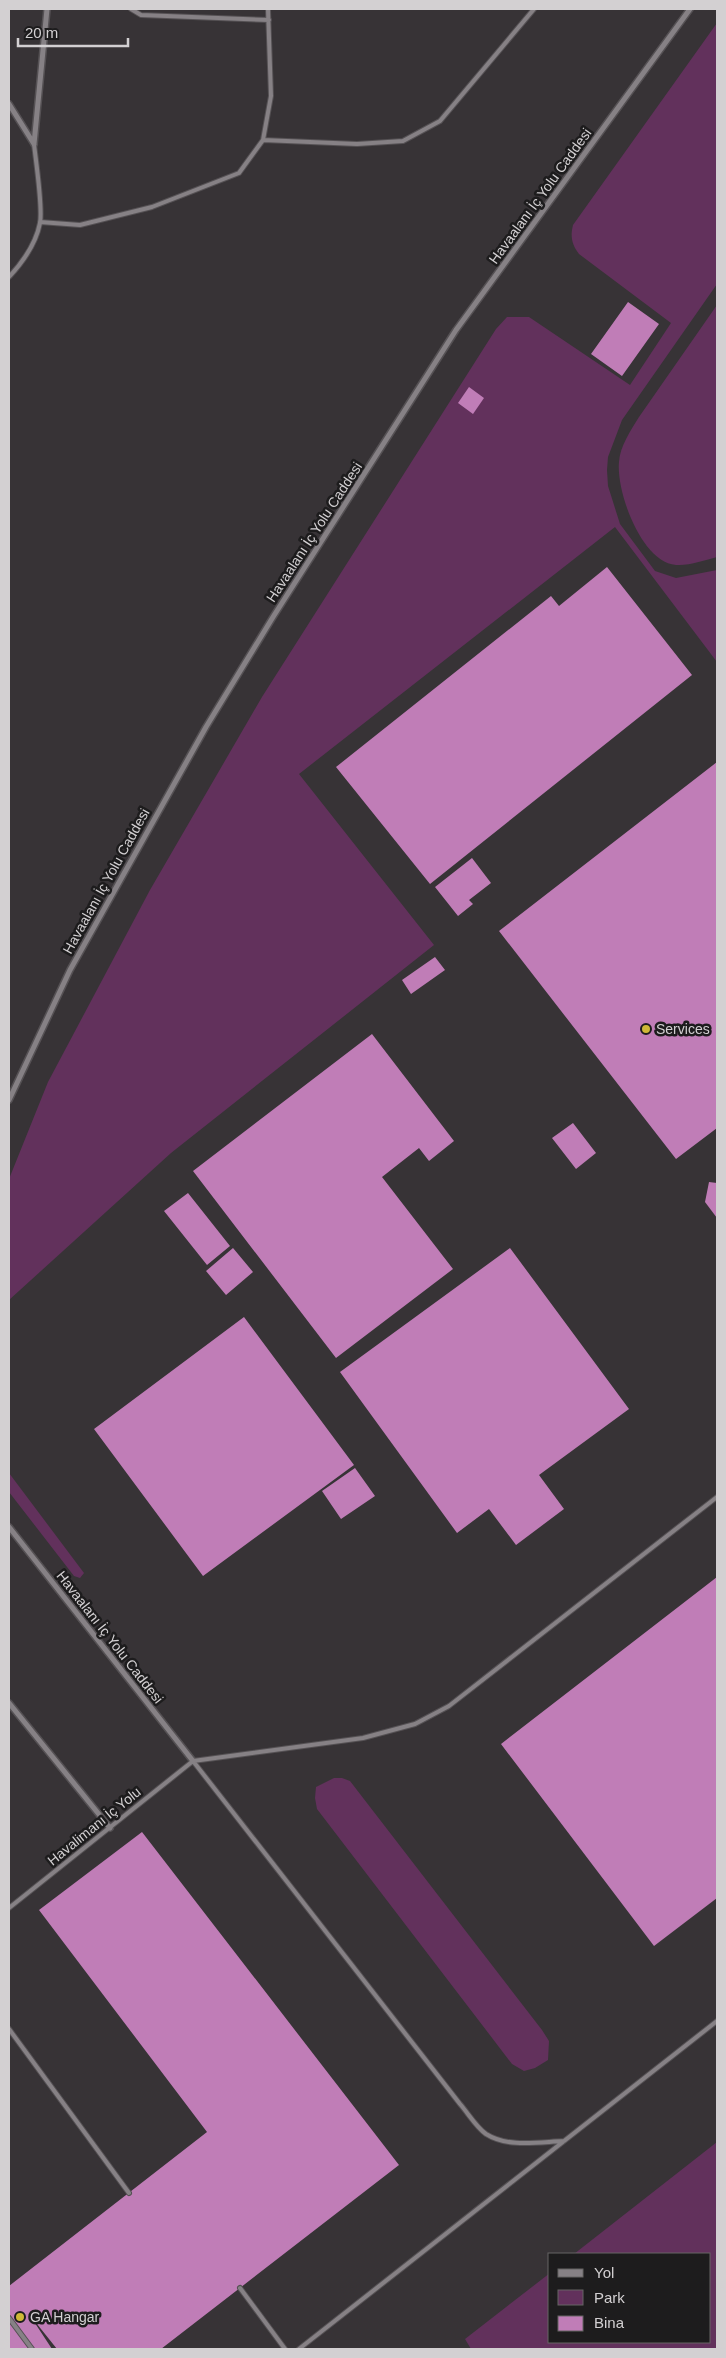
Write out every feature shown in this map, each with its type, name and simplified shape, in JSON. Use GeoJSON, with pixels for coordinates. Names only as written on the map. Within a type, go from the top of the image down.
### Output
{"type":"FeatureCollection","features":[{"type":"Feature","properties":{"kind":"street"},"geometry":{"type":"LineString","coordinates":[[34,144],[47,9]]}},
{"type":"Feature","properties":{"kind":"street","name":"Havaalanı İç Yolu Caddesi"},"geometry":{"type":"LineString","coordinates":[[9,1100],[70,970],[206,727],[273,617],[456,330],[690,9]]}},
{"type":"Feature","properties":{"kind":"street"},"geometry":{"type":"LineString","coordinates":[[9,104],[34,144]]}},
{"type":"Feature","properties":{"kind":"street","name":"Havaalanı İç Yolu Caddesi"},"geometry":{"type":"LineString","coordinates":[[9,1527],[193,1761]]}},
{"type":"Feature","properties":{"kind":"street"},"geometry":{"type":"LineString","coordinates":[[9,1703],[110,1828]]}},
{"type":"Feature","properties":{"kind":"lane"},"geometry":{"type":"LineString","coordinates":[[131,9],[141,15],[269,20]]}},
{"type":"Feature","properties":{"kind":"lane"},"geometry":{"type":"LineString","coordinates":[[40,222],[80,225],[152,206],[239,173],[263,140],[270,96],[268,9]]}},
{"type":"Feature","properties":{"kind":"lane"},"geometry":{"type":"LineString","coordinates":[[263,140],[358,144],[403,141],[440,121],[534,9]]}},
{"type":"Feature","properties":{"kind":"lane"},"geometry":{"type":"LineString","coordinates":[[9,277],[32,245],[40,222],[34,144]]}},
{"type":"Feature","properties":{"kind":"lane"},"geometry":{"type":"LineString","coordinates":[[193,1761],[363,1738],[415,1724],[449,1706],[717,1497]]}},
{"type":"Feature","properties":{"kind":"lane"},"geometry":{"type":"LineString","coordinates":[[193,1761],[460,2104],[485,2133],[504,2141],[530,2143],[564,2141]]}},
{"type":"Feature","properties":{"kind":"lane","name":"Havalimanı İç Yolu"},"geometry":{"type":"LineString","coordinates":[[9,1908],[193,1761]]}},
{"type":"Feature","properties":{"kind":"lane"},"geometry":{"type":"LineString","coordinates":[[300,2349],[717,2021]]}},
{"type":"Feature","properties":{"kind":"lane"},"geometry":{"type":"LineString","coordinates":[[9,2029],[129,2193]]}},
{"type":"Feature","properties":{"kind":"lane"},"geometry":{"type":"LineString","coordinates":[[240,2288],[285,2349]]}},
{"type":"Feature","properties":{"kind":"lane"},"geometry":{"type":"LineString","coordinates":[[9,2318],[32,2349]]}},
{"type":"Feature","properties":{"kind":"green space"},"geometry":{"type":"Polygon","coordinates":[[[717,23],[717,284],[622,420],[608,457],[607,470],[608,486],[620,524],[655,571],[676,578],[717,570],[717,662],[615,527],[299,774],[434,945],[171,1153],[9,1300],[9,1179],[48,1082],[150,890],[262,697],[496,329],[507,317],[529,317],[630,385],[671,323],[579,254],[572,241],[572,229],[717,23]]]}},
{"type":"Feature","properties":{"kind":"green space"},"geometry":{"type":"Polygon","coordinates":[[[717,305],[717,557],[692,564],[676,565],[663,561],[652,552],[633,523],[626,507],[622,490],[619,462],[626,438],[639,417],[717,305]]]}},
{"type":"Feature","properties":{"kind":"green space"},"geometry":{"type":"Polygon","coordinates":[[[9,1473],[84,1573],[80,1578],[74,1576],[9,1492],[9,1473]]]}},
{"type":"Feature","properties":{"kind":"green space"},"geometry":{"type":"Polygon","coordinates":[[[334,1778],[350,1781],[542,2030],[549,2041],[548,2060],[535,2068],[524,2071],[512,2064],[317,1809],[316,1787],[334,1778]]]}},
{"type":"Feature","properties":{"kind":"green space"},"geometry":{"type":"Polygon","coordinates":[[[717,2142],[717,2349],[471,2349],[465,2339],[548,2275],[548,2343],[711,2343],[711,2253],[575,2253],[717,2142]]]}},
{"type":"Feature","properties":{"kind":"building"},"geometry":{"type":"Polygon","coordinates":[[[628,302],[659,324],[622,376],[591,354],[628,302]]]}},
{"type":"Feature","properties":{"kind":"building"},"geometry":{"type":"Polygon","coordinates":[[[469,387],[484,398],[473,414],[458,403],[469,387]]]}},
{"type":"Feature","properties":{"kind":"building"},"geometry":{"type":"Polygon","coordinates":[[[607,567],[692,675],[430,884],[336,767],[551,596],[559,606],[607,567]]]}},
{"type":"Feature","properties":{"kind":"building","name":"Services"},"geometry":{"type":"Polygon","coordinates":[[[717,762],[717,1128],[676,1159],[499,931],[717,762]]]}},
{"type":"Feature","properties":{"kind":"building"},"geometry":{"type":"Polygon","coordinates":[[[472,858],[491,883],[469,900],[473,904],[458,916],[435,887],[472,858]]]}},
{"type":"Feature","properties":{"kind":"building"},"geometry":{"type":"Polygon","coordinates":[[[435,957],[445,970],[411,994],[402,980],[435,957]]]}},
{"type":"Feature","properties":{"kind":"building"},"geometry":{"type":"Polygon","coordinates":[[[372,1034],[454,1141],[429,1161],[419,1148],[382,1177],[453,1269],[336,1358],[193,1171],[372,1034]]]}},
{"type":"Feature","properties":{"kind":"building"},"geometry":{"type":"Polygon","coordinates":[[[573,1123],[596,1153],[576,1169],[552,1138],[573,1123]]]}},
{"type":"Feature","properties":{"kind":"building"},"geometry":{"type":"Polygon","coordinates":[[[709,1182],[717,1183],[717,1218],[705,1202],[709,1182]]]}},
{"type":"Feature","properties":{"kind":"building"},"geometry":{"type":"Polygon","coordinates":[[[188,1193],[230,1246],[207,1265],[164,1211],[188,1193]]]}},
{"type":"Feature","properties":{"kind":"building"},"geometry":{"type":"Polygon","coordinates":[[[233,1248],[253,1272],[226,1295],[206,1271],[233,1248]]]}},
{"type":"Feature","properties":{"kind":"building"},"geometry":{"type":"Polygon","coordinates":[[[510,1248],[629,1409],[539,1475],[564,1509],[516,1545],[489,1509],[457,1533],[340,1372],[510,1248]]]}},
{"type":"Feature","properties":{"kind":"building"},"geometry":{"type":"Polygon","coordinates":[[[244,1317],[354,1465],[203,1576],[94,1429],[244,1317]]]}},
{"type":"Feature","properties":{"kind":"building"},"geometry":{"type":"Polygon","coordinates":[[[355,1468],[375,1496],[341,1519],[322,1491],[355,1468]]]}},
{"type":"Feature","properties":{"kind":"building"},"geometry":{"type":"Polygon","coordinates":[[[717,1577],[717,1898],[654,1946],[501,1744],[717,1577]]]}},
{"type":"Feature","properties":{"kind":"building"},"geometry":{"type":"Polygon","coordinates":[[[142,1832],[399,2165],[161,2349],[57,2349],[29,2314],[52,2349],[9,2349],[9,2286],[207,2132],[39,1910],[142,1832]]]}},
{"type":"Feature","properties":{"kind":"place","name":"Services"},"geometry":{"type":"Point","coordinates":[646,1029]}},
{"type":"Feature","properties":{"kind":"place","name":"GA Hangar"},"geometry":{"type":"Point","coordinates":[20,2317]}}]}
